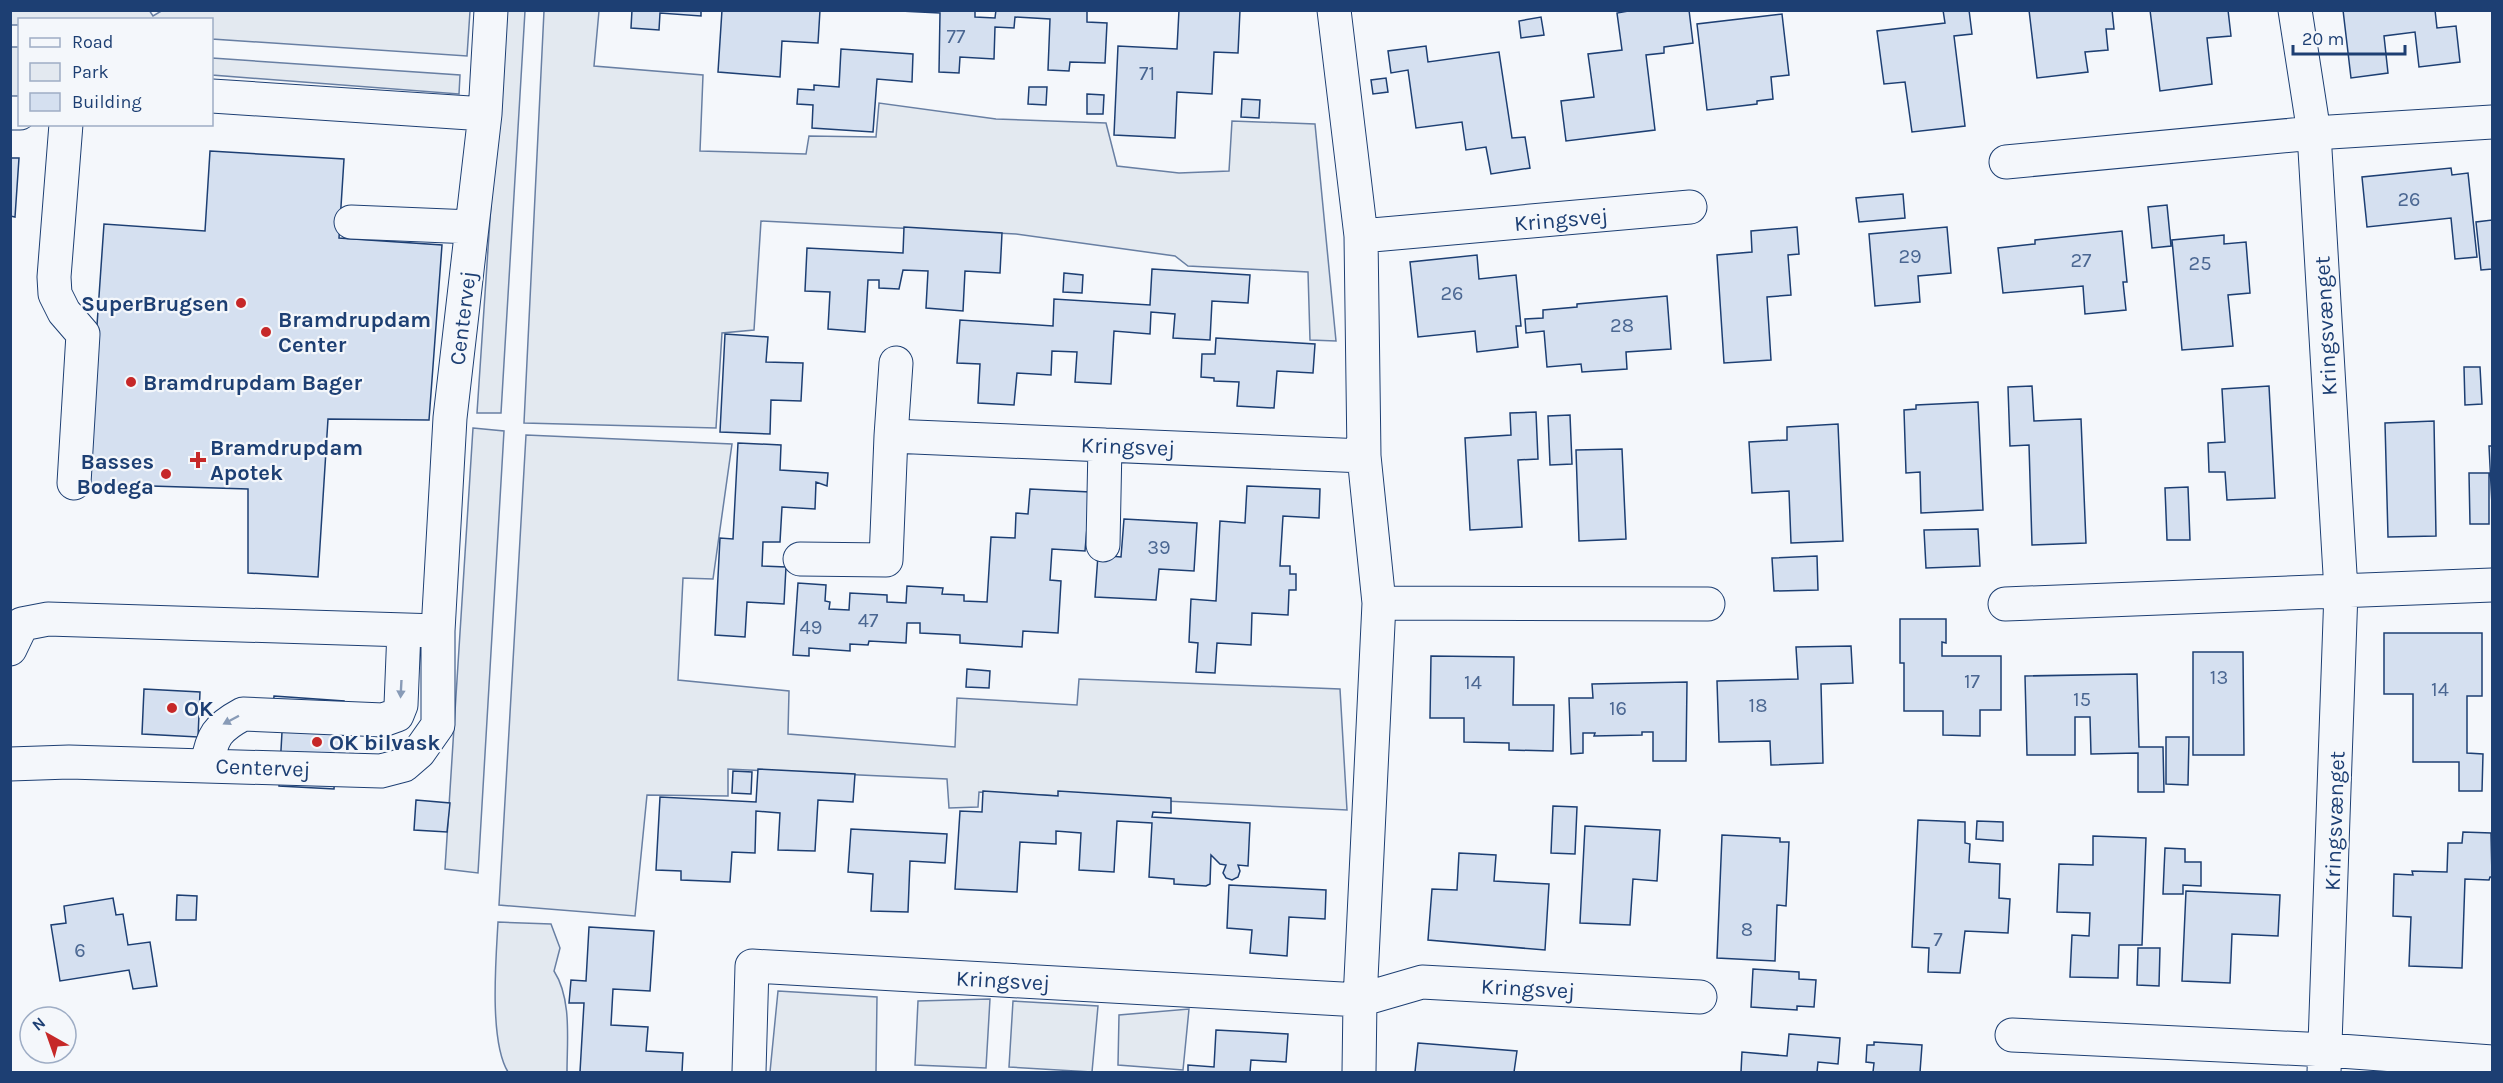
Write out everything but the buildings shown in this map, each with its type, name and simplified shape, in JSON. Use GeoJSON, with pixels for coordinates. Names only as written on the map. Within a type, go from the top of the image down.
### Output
{"type":"FeatureCollection","features":[{"type":"Feature","properties":{"kind":"street","name":"Centervej"},"geometry":{"type":"LineString","coordinates":[[10,764],[69,762],[381,771],[404,765],[419,752],[438,725],[438,631],[450,418],[485,114],[491,10]]}},
{"type":"Feature","properties":{"kind":"street"},"geometry":{"type":"LineString","coordinates":[[1334,10],[1361,236],[1364,456],[1379,603],[1360,1000],[1359,1072]]}},
{"type":"Feature","properties":{"kind":"street","name":"Kringsvænget"},"geometry":{"type":"LineString","coordinates":[[2295,10],[2314,133],[2342,591],[2325,1061]]}},
{"type":"Feature","properties":{"kind":"street"},"geometry":{"type":"LineString","coordinates":[[213,96],[485,114]]}},
{"type":"Feature","properties":{"kind":"street"},"geometry":{"type":"LineString","coordinates":[[2007,162],[2314,133],[2493,122]]}},
{"type":"Feature","properties":{"kind":"street"},"geometry":{"type":"LineString","coordinates":[[66,126],[54,276],[58,303],[83,334],[74,483]]}},
{"type":"Feature","properties":{"kind":"street","name":"Kringsvej"},"geometry":{"type":"LineString","coordinates":[[1361,236],[1690,207]]}},
{"type":"Feature","properties":{"kind":"street"},"geometry":{"type":"LineString","coordinates":[[351,222],[472,227]]}},
{"type":"Feature","properties":{"kind":"street"},"geometry":{"type":"LineString","coordinates":[[801,559],[886,560],[896,363]]}},
{"type":"Feature","properties":{"kind":"street","name":"Kringsvej"},"geometry":{"type":"LineString","coordinates":[[891,436],[1364,456]]}},
{"type":"Feature","properties":{"kind":"street"},"geometry":{"type":"LineString","coordinates":[[1103,545],[1105,445]]}},
{"type":"Feature","properties":{"kind":"street"},"geometry":{"type":"LineString","coordinates":[[2005,604],[2493,585]]}},
{"type":"Feature","properties":{"kind":"street"},"geometry":{"type":"LineString","coordinates":[[1379,603],[1708,604]]}},
{"type":"Feature","properties":{"kind":"street"},"geometry":{"type":"LineString","coordinates":[[10,649],[22,624],[48,619],[438,631]]}},
{"type":"Feature","properties":{"kind":"street"},"geometry":{"type":"LineString","coordinates":[[207,765],[211,744],[223,725],[243,714],[383,720],[397,714],[401,705],[404,630]]}},
{"type":"Feature","properties":{"kind":"street","name":"Kringsvej"},"geometry":{"type":"LineString","coordinates":[[749,1072],[752,966],[1360,1000],[1422,982],[1700,997]]}},
{"type":"Feature","properties":{"kind":"street"},"geometry":{"type":"LineString","coordinates":[[2012,1035],[2325,1061],[2493,1062]]}},
{"type":"Feature","properties":{"kind":"green space"},"geometry":{"type":"Polygon","coordinates":[[[149,10],[153,16],[163,10],[470,11],[467,56],[213,39],[213,18],[18,18],[18,25],[11,25],[11,11],[149,10]]]}},
{"type":"Feature","properties":{"kind":"green space"},"geometry":{"type":"Polygon","coordinates":[[[504,11],[525,11],[501,413],[477,413],[504,11]]]}},
{"type":"Feature","properties":{"kind":"green space"},"geometry":{"type":"Polygon","coordinates":[[[544,11],[599,11],[594,66],[703,75],[700,151],[806,154],[809,136],[876,137],[879,103],[996,119],[1106,123],[1117,166],[1179,173],[1229,171],[1232,121],[1315,124],[1336,341],[1310,340],[1308,272],[1188,266],[1175,256],[1016,234],[761,221],[754,330],[722,333],[716,428],[524,423],[544,11]]]}},
{"type":"Feature","properties":{"kind":"green space"},"geometry":{"type":"Polygon","coordinates":[[[10,47],[18,47],[18,101],[11,100],[10,47]]]}},
{"type":"Feature","properties":{"kind":"green space"},"geometry":{"type":"Polygon","coordinates":[[[213,58],[460,75],[459,94],[213,75],[213,58]]]}},
{"type":"Feature","properties":{"kind":"green space"},"geometry":{"type":"Polygon","coordinates":[[[473,428],[504,431],[478,873],[445,869],[473,428]]]}},
{"type":"Feature","properties":{"kind":"green space"},"geometry":{"type":"Polygon","coordinates":[[[526,435],[732,444],[713,579],[683,578],[678,680],[789,691],[788,734],[955,747],[957,698],[1077,705],[1079,679],[1340,689],[1347,810],[979,792],[978,807],[949,808],[947,779],[728,769],[728,796],[647,795],[635,916],[499,905],[526,435]]]}},
{"type":"Feature","properties":{"kind":"green space"},"geometry":{"type":"Polygon","coordinates":[[[498,922],[551,924],[560,948],[554,971],[564,994],[566,1007],[567,1072],[508,1072],[498,1041],[496,1021],[495,978],[498,922]]]}},
{"type":"Feature","properties":{"kind":"green space"},"geometry":{"type":"Polygon","coordinates":[[[778,991],[877,997],[876,1072],[770,1072],[778,991]]]}},
{"type":"Feature","properties":{"kind":"green space"},"geometry":{"type":"Polygon","coordinates":[[[990,999],[986,1068],[915,1065],[918,1001],[990,999]]]}},
{"type":"Feature","properties":{"kind":"green space"},"geometry":{"type":"Polygon","coordinates":[[[1013,1001],[1098,1006],[1092,1072],[1009,1067],[1013,1001]]]}},
{"type":"Feature","properties":{"kind":"green space"},"geometry":{"type":"Polygon","coordinates":[[[1189,1009],[1183,1070],[1118,1065],[1119,1015],[1189,1009]]]}},
{"type":"Feature","properties":{"kind":"place","name":"SuperBrugsen"},"geometry":{"type":"Point","coordinates":[241,303]}},
{"type":"Feature","properties":{"kind":"place","name":"Bramdrupdam Center"},"geometry":{"type":"Point","coordinates":[266,332]}},
{"type":"Feature","properties":{"kind":"place","name":"Bramdrupdam Bager"},"geometry":{"type":"Point","coordinates":[131,382]}},
{"type":"Feature","properties":{"kind":"place","name":"Bramdrupdam Apotek"},"geometry":{"type":"Point","coordinates":[198,460]}},
{"type":"Feature","properties":{"kind":"place","name":"Basses Bodega"},"geometry":{"type":"Point","coordinates":[166,474]}},
{"type":"Feature","properties":{"kind":"place","name":"OK"},"geometry":{"type":"Point","coordinates":[172,708]}},
{"type":"Feature","properties":{"kind":"place","name":"OK bilvask"},"geometry":{"type":"Point","coordinates":[317,742]}}]}
